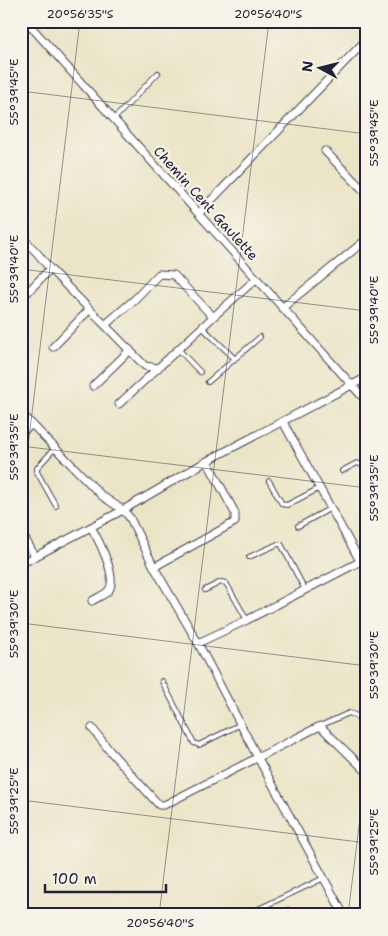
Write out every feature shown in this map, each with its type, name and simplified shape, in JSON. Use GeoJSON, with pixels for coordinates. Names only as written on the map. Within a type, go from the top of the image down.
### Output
{"type":"FeatureCollection","features":[{"type":"Feature","properties":{"kind":"street","name":"Chemin Cent Gaulette"},"geometry":{"type":"LineString","coordinates":[[26,21],[367,402]]}},
{"type":"Feature","properties":{"kind":"street"},"geometry":{"type":"LineString","coordinates":[[199,214],[367,39]]}},
{"type":"Feature","properties":{"kind":"street"},"geometry":{"type":"LineString","coordinates":[[325,151],[367,194]]}},
{"type":"Feature","properties":{"kind":"street"},"geometry":{"type":"LineString","coordinates":[[21,236],[89,310],[145,366],[158,368]]}},
{"type":"Feature","properties":{"kind":"street"},"geometry":{"type":"LineString","coordinates":[[282,308],[367,238]]}},
{"type":"Feature","properties":{"kind":"street"},"geometry":{"type":"LineString","coordinates":[[21,299],[50,269]]}},
{"type":"Feature","properties":{"kind":"street"},"geometry":{"type":"LineString","coordinates":[[105,325],[135,299],[159,274],[174,275],[212,317]]}},
{"type":"Feature","properties":{"kind":"street"},"geometry":{"type":"LineString","coordinates":[[119,404],[212,317],[256,279]]}},
{"type":"Feature","properties":{"kind":"street"},"geometry":{"type":"LineString","coordinates":[[52,347],[89,310]]}},
{"type":"Feature","properties":{"kind":"street"},"geometry":{"type":"LineString","coordinates":[[93,386],[130,350]]}},
{"type":"Feature","properties":{"kind":"street"},"geometry":{"type":"LineString","coordinates":[[21,564],[123,510],[208,461],[367,377]]}},
{"type":"Feature","properties":{"kind":"street"},"geometry":{"type":"LineString","coordinates":[[21,413],[102,496],[123,510],[130,518],[154,567],[198,643],[258,758],[344,915]]}},
{"type":"Feature","properties":{"kind":"street"},"geometry":{"type":"LineString","coordinates":[[198,643],[363,560],[331,508],[283,422]]}},
{"type":"Feature","properties":{"kind":"street"},"geometry":{"type":"LineString","coordinates":[[21,433],[32,424]]}},
{"type":"Feature","properties":{"kind":"street"},"geometry":{"type":"LineString","coordinates":[[154,567],[235,522],[235,514],[208,461]]}},
{"type":"Feature","properties":{"kind":"street"},"geometry":{"type":"LineString","coordinates":[[91,527],[102,547],[112,581],[110,588],[92,601]]}},
{"type":"Feature","properties":{"kind":"street"},"geometry":{"type":"LineString","coordinates":[[21,532],[35,556]]}},
{"type":"Feature","properties":{"kind":"street"},"geometry":{"type":"LineString","coordinates":[[92,728],[109,750],[159,804],[164,805],[320,726],[367,772]]}},
{"type":"Feature","properties":{"kind":"street"},"geometry":{"type":"LineString","coordinates":[[21,903],[28,915]]}},
{"type":"Feature","properties":{"kind":"lane"},"geometry":{"type":"LineString","coordinates":[[114,119],[158,72]]}},
{"type":"Feature","properties":{"kind":"lane"},"geometry":{"type":"LineString","coordinates":[[202,327],[234,358]]}},
{"type":"Feature","properties":{"kind":"lane"},"geometry":{"type":"LineString","coordinates":[[208,382],[260,337]]}},
{"type":"Feature","properties":{"kind":"lane"},"geometry":{"type":"LineString","coordinates":[[178,349],[200,372]]}},
{"type":"Feature","properties":{"kind":"lane"},"geometry":{"type":"LineString","coordinates":[[55,448],[37,468],[37,472],[56,506]]}},
{"type":"Feature","properties":{"kind":"lane"},"geometry":{"type":"LineString","coordinates":[[342,470],[357,463],[367,467]]}},
{"type":"Feature","properties":{"kind":"lane"},"geometry":{"type":"LineString","coordinates":[[269,481],[282,504],[287,505],[320,488]]}},
{"type":"Feature","properties":{"kind":"lane"},"geometry":{"type":"LineString","coordinates":[[298,526],[331,508]]}},
{"type":"Feature","properties":{"kind":"lane"},"geometry":{"type":"LineString","coordinates":[[249,557],[281,544],[305,590]]}},
{"type":"Feature","properties":{"kind":"lane"},"geometry":{"type":"LineString","coordinates":[[205,590],[221,582],[226,583],[247,620]]}},
{"type":"Feature","properties":{"kind":"lane"},"geometry":{"type":"LineString","coordinates":[[162,681],[196,745],[241,724]]}},
{"type":"Feature","properties":{"kind":"lane"},"geometry":{"type":"LineString","coordinates":[[320,726],[349,713],[355,715],[367,727]]}},
{"type":"Feature","properties":{"kind":"lane"},"geometry":{"type":"LineString","coordinates":[[252,912],[324,878]]}},
{"type":"Feature","properties":{"kind":"lane"},"geometry":{"type":"LineString","coordinates":[[288,910],[292,915]]}}]}
